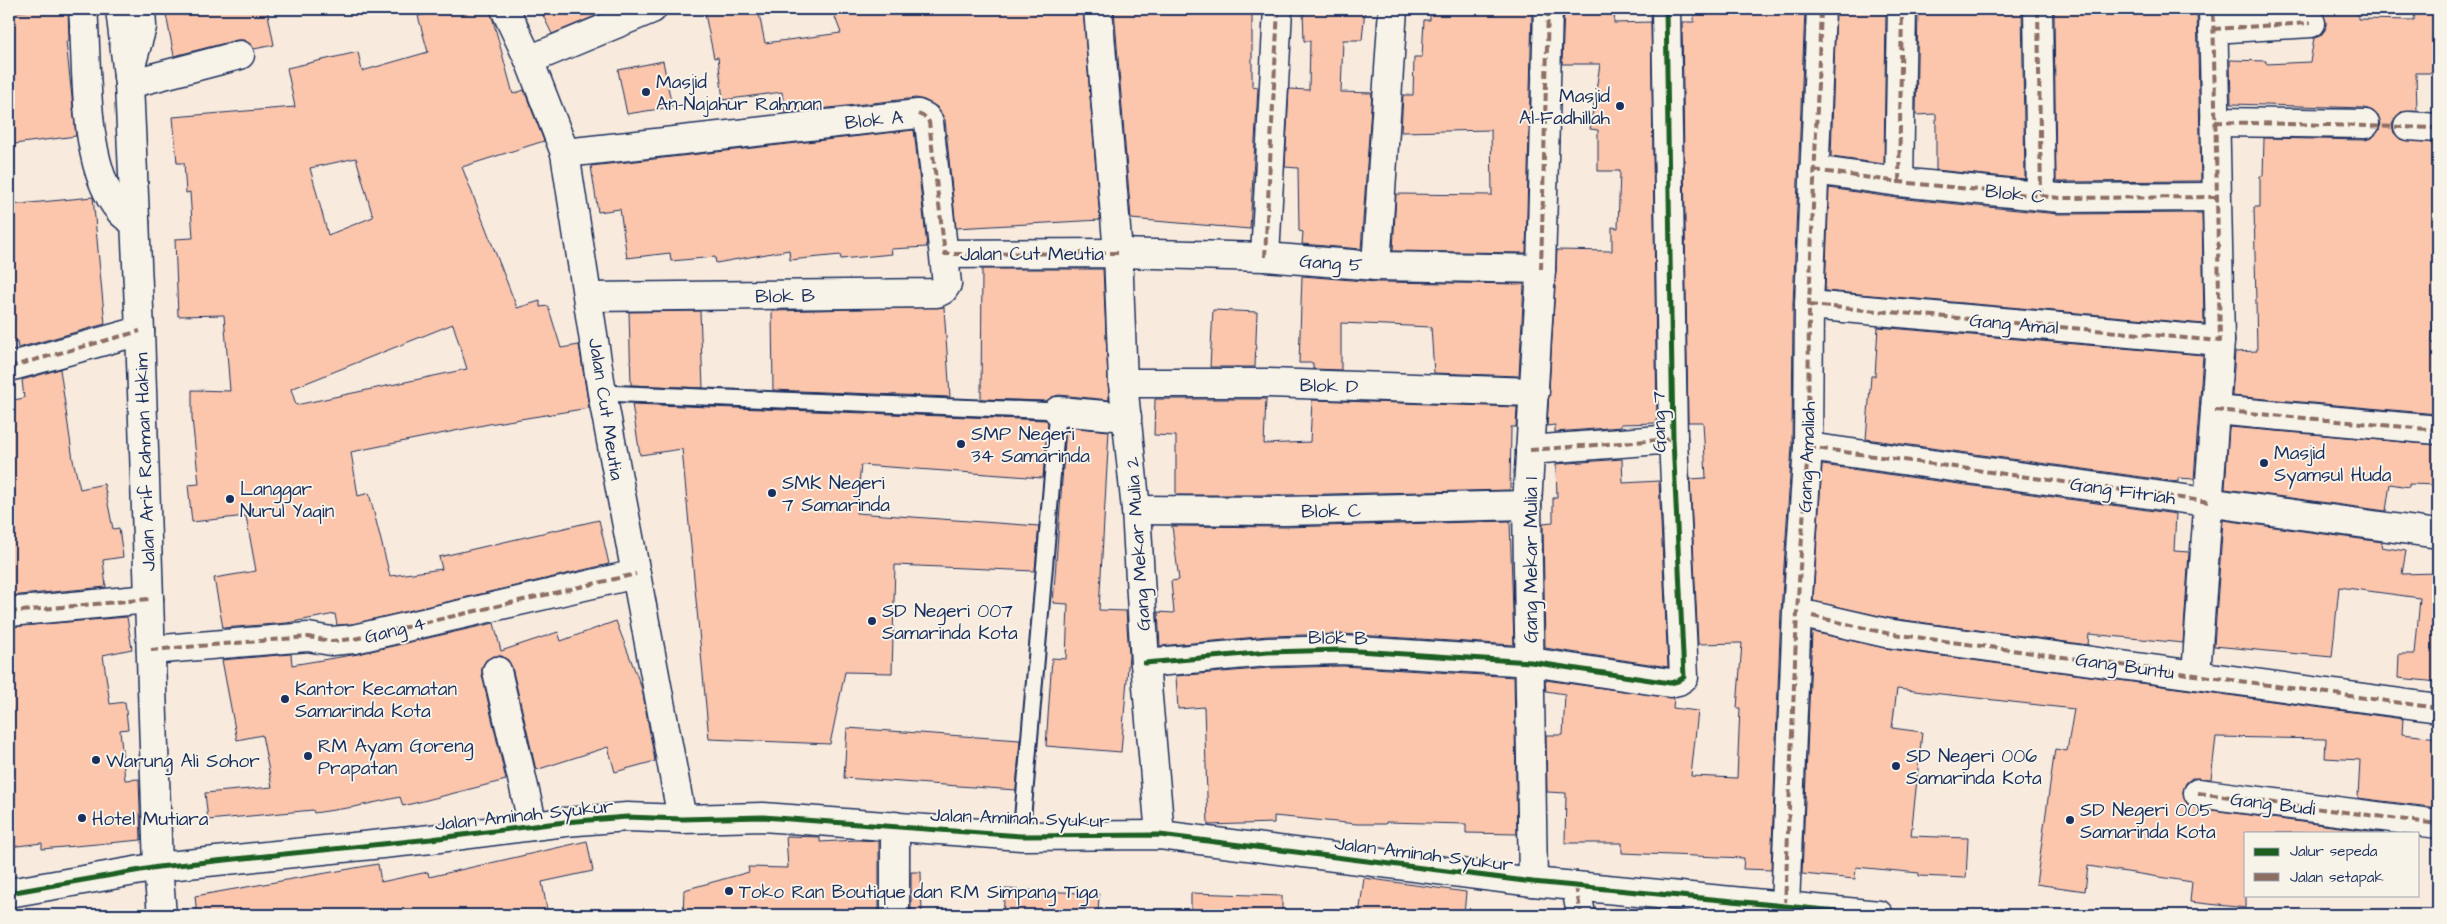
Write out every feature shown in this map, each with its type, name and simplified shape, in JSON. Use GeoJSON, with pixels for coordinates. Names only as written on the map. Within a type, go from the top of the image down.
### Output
{"type":"FeatureCollection","features":[{"type":"Feature","properties":{"kind":"street"},"geometry":{"type":"LineString","coordinates":[[84,9],[87,94],[94,149],[104,184],[120,211],[135,223]]}},
{"type":"Feature","properties":{"kind":"street","name":"Jalan Arif Rahman Hakim"},"geometry":{"type":"LineString","coordinates":[[120,9],[123,46],[129,80],[140,331],[158,867],[162,915]]}},
{"type":"Feature","properties":{"kind":"street"},"geometry":{"type":"LineString","coordinates":[[141,9],[142,28],[129,80],[240,55]]}},
{"type":"Feature","properties":{"kind":"street","name":"Jalan Cut Meutia"},"geometry":{"type":"LineString","coordinates":[[505,9],[530,60],[566,153],[602,393],[682,819]]}},
{"type":"Feature","properties":{"kind":"street"},"geometry":{"type":"LineString","coordinates":[[530,60],[652,9]]}},
{"type":"Feature","properties":{"kind":"street","name":"Gang Mekar Mulia 2"},"geometry":{"type":"LineString","coordinates":[[1098,9],[1118,253],[1123,383],[1136,510],[1145,662],[1160,835]]}},
{"type":"Feature","properties":{"kind":"street"},"geometry":{"type":"LineString","coordinates":[[1264,257],[1278,9]]}},
{"type":"Feature","properties":{"kind":"street","name":"Gang 5"},"geometry":{"type":"LineString","coordinates":[[1118,253],[1264,257],[1376,266],[1393,9]]}},
{"type":"Feature","properties":{"kind":"street","name":"Gang Mekar Mulia 1"},"geometry":{"type":"LineString","coordinates":[[1533,882],[1531,662],[1527,505],[1542,269],[1548,9]]}},
{"type":"Feature","properties":{"kind":"street","name":"Gang 7"},"geometry":{"type":"LineString","coordinates":[[1531,662],[1670,683],[1684,677],[1673,439],[1666,9]]}},
{"type":"Feature","properties":{"kind":"street","name":"Gang Amaliah"},"geometry":{"type":"LineString","coordinates":[[1785,906],[1797,612],[1808,447],[1809,305],[1821,9]]}},
{"type":"Feature","properties":{"kind":"street"},"geometry":{"type":"LineString","coordinates":[[1899,182],[1902,9]]}},
{"type":"Feature","properties":{"kind":"street"},"geometry":{"type":"LineString","coordinates":[[2038,9],[2040,195]]}},
{"type":"Feature","properties":{"kind":"street"},"geometry":{"type":"LineString","coordinates":[[2196,675],[2210,502],[2220,341],[2213,19],[2311,22]]}},
{"type":"Feature","properties":{"kind":"street","name":"Blok A"},"geometry":{"type":"LineString","coordinates":[[566,153],[918,114],[925,117],[929,122],[945,254]]}},
{"type":"Feature","properties":{"kind":"street"},"geometry":{"type":"LineString","coordinates":[[2215,122],[2365,124]]}},
{"type":"Feature","properties":{"kind":"street"},"geometry":{"type":"LineString","coordinates":[[2408,126],[2438,128]]}},
{"type":"Feature","properties":{"kind":"street","name":"Blok C"},"geometry":{"type":"LineString","coordinates":[[1814,170],[1899,182],[2060,198],[2216,197]]}},
{"type":"Feature","properties":{"kind":"street","name":"Jalan Cut Meutia"},"geometry":{"type":"LineString","coordinates":[[945,254],[1118,253]]}},
{"type":"Feature","properties":{"kind":"street","name":"Blok B"},"geometry":{"type":"LineString","coordinates":[[589,297],[937,293],[943,290],[947,284],[945,254]]}},
{"type":"Feature","properties":{"kind":"street"},"geometry":{"type":"LineString","coordinates":[[1376,266],[1542,269]]}},
{"type":"Feature","properties":{"kind":"street","name":"Gang Amal"},"geometry":{"type":"LineString","coordinates":[[1809,305],[2220,341]]}},
{"type":"Feature","properties":{"kind":"street"},"geometry":{"type":"LineString","coordinates":[[9,367],[140,331]]}},
{"type":"Feature","properties":{"kind":"street","name":"Blok D"},"geometry":{"type":"LineString","coordinates":[[1123,383],[1269,383],[1535,392]]}},
{"type":"Feature","properties":{"kind":"street"},"geometry":{"type":"LineString","coordinates":[[2215,410],[2438,430]]}},
{"type":"Feature","properties":{"kind":"street"},"geometry":{"type":"LineString","coordinates":[[1058,411],[1127,417]]}},
{"type":"Feature","properties":{"kind":"street","name":"Gang 7"},"geometry":{"type":"LineString","coordinates":[[1530,450],[1673,439]]}},
{"type":"Feature","properties":{"kind":"street","name":"Gang Fitriah"},"geometry":{"type":"LineString","coordinates":[[1808,447],[2438,534]]}},
{"type":"Feature","properties":{"kind":"street","name":"Blok C"},"geometry":{"type":"LineString","coordinates":[[1136,510],[1285,511],[1527,505]]}},
{"type":"Feature","properties":{"kind":"street","name":"Gang 4"},"geometry":{"type":"LineString","coordinates":[[151,650],[308,637],[331,642],[354,639],[636,574]]}},
{"type":"Feature","properties":{"kind":"street"},"geometry":{"type":"LineString","coordinates":[[9,612],[149,599]]}},
{"type":"Feature","properties":{"kind":"street","name":"Gang Buntu"},"geometry":{"type":"LineString","coordinates":[[1812,616],[1886,633],[2438,708]]}},
{"type":"Feature","properties":{"kind":"street","name":"Blok B"},"geometry":{"type":"LineString","coordinates":[[1145,662],[1268,652],[1342,650],[1531,662]]}},
{"type":"Feature","properties":{"kind":"street"},"geometry":{"type":"LineString","coordinates":[[497,671],[533,826]]}},
{"type":"Feature","properties":{"kind":"street","name":"Gang Budi"},"geometry":{"type":"LineString","coordinates":[[2198,793],[2438,824]]}},
{"type":"Feature","properties":{"kind":"street","name":"Jalan Aminah Syukur"},"geometry":{"type":"LineString","coordinates":[[9,893],[158,867],[431,839],[533,826],[627,817],[682,819],[763,817],[1021,836],[1160,835],[1533,882],[1879,915]]}},
{"type":"Feature","properties":{"kind":"street"},"geometry":{"type":"LineString","coordinates":[[895,826],[895,915]]}},
{"type":"Feature","properties":{"kind":"street"},"geometry":{"type":"LineString","coordinates":[[1576,886],[1581,915]]}},
{"type":"Feature","properties":{"kind":"lane"},"geometry":{"type":"LineString","coordinates":[[602,393],[1058,411],[1021,836]]}},
{"type":"Feature","properties":{"kind":"building"},"geometry":{"type":"Polygon","coordinates":[[[40,9],[68,9],[69,41],[66,41],[76,136],[14,144],[9,105],[9,67],[13,66],[9,40],[9,13],[40,9]]]}},
{"type":"Feature","properties":{"kind":"building"},"geometry":{"type":"Polygon","coordinates":[[[165,9],[267,9],[274,45],[254,49],[245,40],[237,40],[174,56],[165,9]]]}},
{"type":"Feature","properties":{"kind":"building"},"geometry":{"type":"Polygon","coordinates":[[[445,9],[490,9],[513,94],[524,90],[544,141],[462,167],[517,308],[540,301],[540,307],[548,306],[561,348],[579,345],[589,408],[489,424],[351,452],[358,496],[369,493],[390,576],[442,569],[439,557],[599,520],[609,564],[352,624],[337,625],[335,614],[287,623],[223,628],[214,578],[256,571],[246,516],[192,522],[188,485],[199,484],[192,418],[192,390],[230,391],[224,315],[178,316],[175,239],[193,238],[190,192],[186,193],[184,163],[177,163],[173,117],[295,107],[287,68],[358,52],[362,71],[428,52],[418,16],[445,9]],[[356,158],[310,168],[328,235],[373,217],[356,158]],[[453,324],[291,389],[296,405],[467,369],[453,324]]]}},
{"type":"Feature","properties":{"kind":"building"},"geometry":{"type":"Polygon","coordinates":[[[540,9],[612,9],[552,34],[540,9]]]}},
{"type":"Feature","properties":{"kind":"building"},"geometry":{"type":"Polygon","coordinates":[[[704,9],[758,9],[765,43],[841,33],[832,9],[1083,9],[1100,220],[956,228],[945,120],[937,107],[916,98],[785,113],[782,92],[723,100],[718,57],[714,58],[704,9]]]}},
{"type":"Feature","properties":{"kind":"building"},"geometry":{"type":"Polygon","coordinates":[[[1114,9],[1252,9],[1252,86],[1258,87],[1250,229],[1131,219],[1114,9]]]}},
{"type":"Feature","properties":{"kind":"building"},"geometry":{"type":"Polygon","coordinates":[[[1303,9],[1365,9],[1362,40],[1343,40],[1341,92],[1372,93],[1361,249],[1302,244],[1303,232],[1299,231],[1298,168],[1285,167],[1289,89],[1309,90],[1310,41],[1304,41],[1303,9]]]}},
{"type":"Feature","properties":{"kind":"building"},"geometry":{"type":"Polygon","coordinates":[[[1430,9],[1532,9],[1526,253],[1393,251],[1396,194],[1492,195],[1491,130],[1401,132],[1403,95],[1413,95],[1414,57],[1422,57],[1424,20],[1430,20],[1430,9]]]}},
{"type":"Feature","properties":{"kind":"building"},"geometry":{"type":"Polygon","coordinates":[[[1564,9],[1615,9],[1614,23],[1651,22],[1657,423],[1621,424],[1621,427],[1555,432],[1555,425],[1547,426],[1557,250],[1612,251],[1612,227],[1618,228],[1620,171],[1598,171],[1598,130],[1590,129],[1600,64],[1562,64],[1564,9]]]}},
{"type":"Feature","properties":{"kind":"building"},"geometry":{"type":"Polygon","coordinates":[[[1694,9],[1805,9],[1793,304],[1792,446],[1781,611],[1771,870],[1743,869],[1744,858],[1622,853],[1622,843],[1565,843],[1566,793],[1547,792],[1546,735],[1563,735],[1565,694],[1546,691],[1545,680],[1674,698],[1673,708],[1698,711],[1691,776],[1737,778],[1740,708],[1737,708],[1742,643],[1698,644],[1690,479],[1706,478],[1703,422],[1688,422],[1682,22],[1694,22],[1694,9]]]}},
{"type":"Feature","properties":{"kind":"building"},"geometry":{"type":"Polygon","coordinates":[[[1836,9],[1886,9],[1884,164],[1831,157],[1836,9]]]}},
{"type":"Feature","properties":{"kind":"building"},"geometry":{"type":"Polygon","coordinates":[[[1918,9],[2022,9],[2025,179],[1936,170],[1936,114],[1916,115],[1918,9]]]}},
{"type":"Feature","properties":{"kind":"building"},"geometry":{"type":"Polygon","coordinates":[[[2101,9],[2197,9],[2201,181],[2056,182],[2054,11],[2101,13],[2101,9]]]}},
{"type":"Feature","properties":{"kind":"building"},"geometry":{"type":"Polygon","coordinates":[[[2415,9],[2438,9],[2438,73],[2416,73],[2417,111],[2401,112],[2395,118],[2392,125],[2394,133],[2400,139],[2438,143],[2438,291],[2435,291],[2432,343],[2438,343],[2438,414],[2232,396],[2235,352],[2257,351],[2254,207],[2260,207],[2260,176],[2263,176],[2264,138],[2365,140],[2372,138],[2378,132],[2381,124],[2378,116],[2373,111],[2365,108],[2231,104],[2230,60],[2266,61],[2266,64],[2310,62],[2314,38],[2320,36],[2325,30],[2326,22],[2323,13],[2358,12],[2358,19],[2414,20],[2415,9]]]}},
{"type":"Feature","properties":{"kind":"building","name":"Masjid An-Najahur Rahman"},"geometry":{"type":"Polygon","coordinates":[[[663,61],[672,107],[627,114],[618,70],[663,61]]]}},
{"type":"Feature","properties":{"kind":"building"},"geometry":{"type":"Polygon","coordinates":[[[914,130],[927,247],[891,249],[892,254],[841,259],[840,255],[790,260],[789,250],[716,263],[715,257],[671,261],[670,253],[627,258],[620,209],[598,212],[591,166],[914,130]]]}},
{"type":"Feature","properties":{"kind":"building"},"geometry":{"type":"Polygon","coordinates":[[[1829,188],[1897,198],[2058,214],[2202,213],[2204,324],[1825,291],[1829,188]]]}},
{"type":"Feature","properties":{"kind":"building"},"geometry":{"type":"Polygon","coordinates":[[[93,197],[105,324],[18,348],[17,342],[9,343],[9,205],[93,197]]]}},
{"type":"Feature","properties":{"kind":"building"},"geometry":{"type":"Polygon","coordinates":[[[982,269],[1103,269],[1109,400],[1059,395],[1046,401],[981,399],[982,269]]]}},
{"type":"Feature","properties":{"kind":"building"},"geometry":{"type":"Polygon","coordinates":[[[1302,276],[1376,282],[1524,284],[1519,376],[1434,373],[1431,327],[1341,323],[1341,370],[1313,369],[1313,363],[1299,363],[1302,276]]]}},
{"type":"Feature","properties":{"kind":"building"},"geometry":{"type":"Polygon","coordinates":[[[944,307],[950,397],[773,390],[772,311],[944,307]]]}},
{"type":"Feature","properties":{"kind":"building"},"geometry":{"type":"Polygon","coordinates":[[[1213,310],[1257,312],[1255,367],[1210,367],[1213,310]]]}},
{"type":"Feature","properties":{"kind":"building"},"geometry":{"type":"Polygon","coordinates":[[[700,311],[703,388],[631,385],[629,312],[700,311]]]}},
{"type":"Feature","properties":{"kind":"building"},"geometry":{"type":"Polygon","coordinates":[[[1878,327],[2203,355],[2194,479],[2178,478],[2178,482],[1866,439],[1871,376],[1875,376],[1878,327]]]}},
{"type":"Feature","properties":{"kind":"building"},"geometry":{"type":"Polygon","coordinates":[[[60,369],[73,460],[80,489],[104,484],[113,529],[119,528],[123,557],[103,560],[106,587],[9,596],[9,499],[15,497],[9,463],[9,401],[24,398],[22,380],[60,369]]]}},
{"type":"Feature","properties":{"kind":"building"},"geometry":{"type":"Polygon","coordinates":[[[1155,399],[1266,399],[1264,444],[1310,442],[1312,400],[1517,407],[1516,427],[1511,427],[1510,490],[1285,495],[1176,495],[1176,436],[1154,435],[1155,399]]]}},
{"type":"Feature","properties":{"kind":"building","name":"SMK Negeri 7 Samarinda"},"geometry":{"type":"Polygon","coordinates":[[[632,404],[1046,420],[1048,422],[1043,478],[861,465],[856,513],[1039,526],[1035,571],[895,565],[892,673],[845,672],[830,744],[709,739],[682,449],[640,455],[632,404]]]}},
{"type":"Feature","properties":{"kind":"building"},"geometry":{"type":"Polygon","coordinates":[[[1066,427],[1109,431],[1099,610],[1126,611],[1129,655],[1121,752],[1046,746],[1052,658],[1066,659],[1068,604],[1053,603],[1066,427]]]}},
{"type":"Feature","properties":{"kind":"building"},"geometry":{"type":"Polygon","coordinates":[[[2229,427],[2438,445],[2438,485],[2409,484],[2409,487],[2390,484],[2386,511],[2225,489],[2229,427]]]}},
{"type":"Feature","properties":{"kind":"building"},"geometry":{"type":"Polygon","coordinates":[[[1622,459],[1623,483],[1659,481],[1668,667],[1545,648],[1543,523],[1553,522],[1553,498],[1557,498],[1556,464],[1622,459]]]}},
{"type":"Feature","properties":{"kind":"building"},"geometry":{"type":"Polygon","coordinates":[[[1822,465],[2176,514],[2174,551],[2189,552],[2183,643],[2089,634],[2088,645],[1889,618],[1813,601],[1822,465]]]}},
{"type":"Feature","properties":{"kind":"building"},"geometry":{"type":"Polygon","coordinates":[[[2223,520],[2382,542],[2381,547],[2406,551],[2402,574],[2438,573],[2438,682],[2398,678],[2399,654],[2415,654],[2420,598],[2339,587],[2332,657],[2214,646],[2223,520]]]}},
{"type":"Feature","properties":{"kind":"building"},"geometry":{"type":"Polygon","coordinates":[[[1510,521],[1514,645],[1342,634],[1268,636],[1160,646],[1158,612],[1174,613],[1171,581],[1179,580],[1172,526],[1285,527],[1510,521]]]}},
{"type":"Feature","properties":{"kind":"building"},"geometry":{"type":"Polygon","coordinates":[[[127,617],[132,649],[103,655],[110,704],[125,702],[128,729],[120,730],[125,780],[139,779],[141,840],[42,849],[42,843],[9,847],[9,717],[13,716],[9,689],[9,627],[127,617]]]}},
{"type":"Feature","properties":{"kind":"building"},"geometry":{"type":"Polygon","coordinates":[[[616,621],[642,689],[655,761],[615,772],[608,747],[536,770],[512,667],[508,660],[502,656],[494,656],[486,660],[482,667],[482,675],[506,780],[403,806],[400,797],[314,813],[313,810],[208,820],[205,793],[272,787],[262,735],[237,740],[222,660],[291,654],[292,665],[358,654],[494,623],[501,651],[558,632],[561,641],[616,621]]]}},
{"type":"Feature","properties":{"kind":"building"},"geometry":{"type":"Polygon","coordinates":[[[1812,632],[1884,648],[2403,719],[2402,734],[2438,738],[2438,808],[2358,798],[2360,760],[2325,758],[2326,739],[2216,737],[2211,779],[2192,778],[2186,783],[2183,791],[2184,799],[2189,806],[2376,832],[2244,832],[2244,896],[2246,896],[2246,908],[2190,902],[2192,882],[2088,866],[2085,891],[2036,884],[2055,749],[2067,751],[2074,709],[1897,689],[1892,728],[1922,732],[1911,836],[1968,838],[1966,878],[1919,876],[1919,873],[1856,867],[1855,879],[1802,874],[1812,632]]]}},
{"type":"Feature","properties":{"kind":"building"},"geometry":{"type":"Polygon","coordinates":[[[1342,666],[1514,677],[1517,834],[1466,833],[1466,824],[1386,822],[1386,824],[1357,824],[1274,816],[1274,823],[1208,825],[1204,707],[1178,709],[1176,676],[1269,668],[1342,666]]]}},
{"type":"Feature","properties":{"kind":"building"},"geometry":{"type":"Polygon","coordinates":[[[847,728],[1020,740],[1016,790],[844,778],[847,728]]]}},
{"type":"Feature","properties":{"kind":"building"},"geometry":{"type":"Polygon","coordinates":[[[786,836],[820,837],[820,842],[879,841],[879,915],[683,915],[684,890],[749,872],[748,867],[788,868],[786,836]]]}},
{"type":"Feature","properties":{"kind":"building"},"geometry":{"type":"Polygon","coordinates":[[[587,841],[593,871],[542,882],[548,915],[197,915],[195,896],[378,864],[381,882],[428,872],[429,877],[587,841]]]}},
{"type":"Feature","properties":{"kind":"building"},"geometry":{"type":"Polygon","coordinates":[[[911,872],[921,872],[922,915],[911,915],[911,872]]]}},
{"type":"Feature","properties":{"kind":"building"},"geometry":{"type":"Polygon","coordinates":[[[1364,878],[1466,892],[1464,915],[1359,915],[1364,878]]]}},
{"type":"Feature","properties":{"kind":"building"},"geometry":{"type":"Polygon","coordinates":[[[1005,889],[1099,894],[1098,915],[1003,915],[1005,889]]]}},
{"type":"Feature","properties":{"kind":"building"},"geometry":{"type":"Polygon","coordinates":[[[1191,893],[1282,896],[1282,915],[1191,915],[1191,893]]]}},
{"type":"Feature","properties":{"kind":"marked path"},"geometry":{"type":"LineString","coordinates":[[1265,257],[1278,9]]}},
{"type":"Feature","properties":{"kind":"marked path"},"geometry":{"type":"LineString","coordinates":[[1541,269],[1548,9]]}},
{"type":"Feature","properties":{"kind":"marked path"},"geometry":{"type":"LineString","coordinates":[[1785,906],[1797,612],[1808,447],[1809,305],[1821,9]]}},
{"type":"Feature","properties":{"kind":"marked path"},"geometry":{"type":"LineString","coordinates":[[1899,182],[1902,9]]}},
{"type":"Feature","properties":{"kind":"marked path"},"geometry":{"type":"LineString","coordinates":[[2038,9],[2041,195]]}},
{"type":"Feature","properties":{"kind":"marked path"},"geometry":{"type":"LineString","coordinates":[[1809,305],[2220,341],[2213,9]]}},
{"type":"Feature","properties":{"kind":"marked path"},"geometry":{"type":"LineString","coordinates":[[2213,29],[2311,23]]}},
{"type":"Feature","properties":{"kind":"marked path"},"geometry":{"type":"LineString","coordinates":[[918,114],[925,117],[929,122],[945,254],[1118,253]]}},
{"type":"Feature","properties":{"kind":"marked path"},"geometry":{"type":"LineString","coordinates":[[2215,122],[2438,128]]}},
{"type":"Feature","properties":{"kind":"marked path"},"geometry":{"type":"LineString","coordinates":[[1814,170],[1899,182],[2060,198],[2216,197]]}},
{"type":"Feature","properties":{"kind":"marked path"},"geometry":{"type":"LineString","coordinates":[[9,367],[140,331]]}},
{"type":"Feature","properties":{"kind":"marked path"},"geometry":{"type":"LineString","coordinates":[[2215,410],[2438,430]]}},
{"type":"Feature","properties":{"kind":"marked path"},"geometry":{"type":"LineString","coordinates":[[1530,450],[1673,439]]}},
{"type":"Feature","properties":{"kind":"marked path"},"geometry":{"type":"LineString","coordinates":[[1808,447],[2210,502]]}},
{"type":"Feature","properties":{"kind":"marked path"},"geometry":{"type":"LineString","coordinates":[[151,650],[308,637],[331,641],[354,639],[636,574]]}},
{"type":"Feature","properties":{"kind":"marked path"},"geometry":{"type":"LineString","coordinates":[[9,612],[149,599]]}},
{"type":"Feature","properties":{"kind":"marked path"},"geometry":{"type":"LineString","coordinates":[[1812,616],[1886,633],[2438,708]]}},
{"type":"Feature","properties":{"kind":"marked path"},"geometry":{"type":"LineString","coordinates":[[2198,793],[2438,824]]}},
{"type":"Feature","properties":{"kind":"marked path"},"geometry":{"type":"LineString","coordinates":[[1576,886],[1581,915]]}},
{"type":"Feature","properties":{"kind":"cycle path"},"geometry":{"type":"LineString","coordinates":[[1145,663],[1268,652],[1342,650],[1531,662],[1670,683],[1684,677],[1673,439],[1666,9]]}},
{"type":"Feature","properties":{"kind":"cycle path"},"geometry":{"type":"LineString","coordinates":[[9,893],[158,867],[431,839],[565,822],[627,817],[682,819],[763,817],[1021,836],[1160,835],[1533,882],[1879,915]]}},
{"type":"Feature","properties":{"kind":"place","name":"Masjid An-Najahur Rahman"},"geometry":{"type":"Point","coordinates":[646,92]}},
{"type":"Feature","properties":{"kind":"place","name":"Masjid Al-Fadhillah"},"geometry":{"type":"Point","coordinates":[1620,106]}},
{"type":"Feature","properties":{"kind":"place","name":"SMP Negeri 34 Samarinda"},"geometry":{"type":"Point","coordinates":[961,444]}},
{"type":"Feature","properties":{"kind":"place","name":"Masjid Syamsul Huda"},"geometry":{"type":"Point","coordinates":[2264,463]}},
{"type":"Feature","properties":{"kind":"place","name":"SMK Negeri 7 Samarinda"},"geometry":{"type":"Point","coordinates":[772,493]}},
{"type":"Feature","properties":{"kind":"place","name":"Langgar Nurul Yaqin"},"geometry":{"type":"Point","coordinates":[230,499]}},
{"type":"Feature","properties":{"kind":"place","name":"SD Negeri 007 Samarinda Kota"},"geometry":{"type":"Point","coordinates":[872,621]}},
{"type":"Feature","properties":{"kind":"place","name":"Kantor Kecamatan Samarinda Kota"},"geometry":{"type":"Point","coordinates":[285,699]}},
{"type":"Feature","properties":{"kind":"place","name":"RM Ayam Goreng Prapatan"},"geometry":{"type":"Point","coordinates":[308,756]}},
{"type":"Feature","properties":{"kind":"place","name":"Warung Ali Sohor"},"geometry":{"type":"Point","coordinates":[96,760]}},
{"type":"Feature","properties":{"kind":"place","name":"SD Negeri 006 Samarinda Kota"},"geometry":{"type":"Point","coordinates":[1896,766]}},
{"type":"Feature","properties":{"kind":"place","name":"Hotel Mutiara"},"geometry":{"type":"Point","coordinates":[82,818]}},
{"type":"Feature","properties":{"kind":"place","name":"SD Negeri 005 Samarinda Kota"},"geometry":{"type":"Point","coordinates":[2070,820]}},
{"type":"Feature","properties":{"kind":"place","name":"Toko Ran Boutique dan RM Simpang Tiga"},"geometry":{"type":"Point","coordinates":[729,891]}}]}
